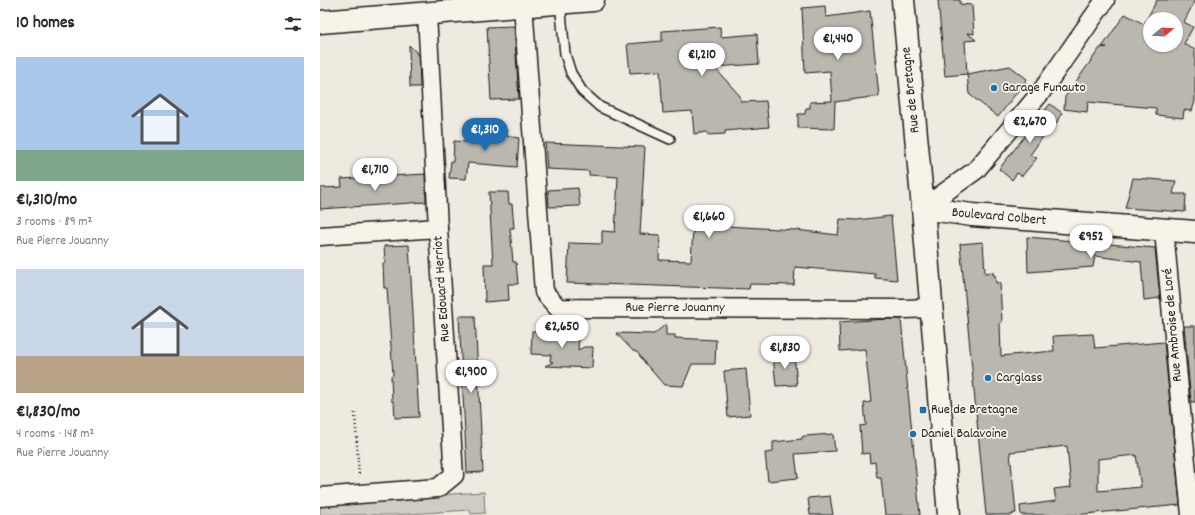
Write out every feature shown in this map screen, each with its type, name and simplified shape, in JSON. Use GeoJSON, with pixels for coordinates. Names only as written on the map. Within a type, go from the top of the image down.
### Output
{"type":"FeatureCollection","features":[{"type":"Feature","properties":{"kind":"main road"},"geometry":{"type":"LineString","coordinates":[[320,22],[593,0]]}},
{"type":"Feature","properties":{"kind":"main road","name":"Rue de Bretagne"},"geometry":{"type":"LineString","coordinates":[[903,0],[950,515]]}},
{"type":"Feature","properties":{"kind":"main road","name":"Boulevard Colbert"},"geometry":{"type":"LineString","coordinates":[[923,208],[972,216],[1164,231],[1195,232]]}},
{"type":"Feature","properties":{"kind":"street"},"geometry":{"type":"LineString","coordinates":[[923,208],[976,170],[1041,92],[1105,0]]}},
{"type":"Feature","properties":{"kind":"street","name":"Rue Pierre Jouanny"},"geometry":{"type":"LineString","coordinates":[[523,5],[544,292],[558,308],[932,308]]}},
{"type":"Feature","properties":{"kind":"street","name":"Rue Edouard Herriot"},"geometry":{"type":"LineString","coordinates":[[320,497],[438,488],[454,475],[438,228],[427,13]]}},
{"type":"Feature","properties":{"kind":"street"},"geometry":{"type":"LineString","coordinates":[[320,236],[438,228]]}},
{"type":"Feature","properties":{"kind":"street","name":"Rue Ambroise de Loré"},"geometry":{"type":"LineString","coordinates":[[1164,231],[1191,515]]}},
{"type":"Feature","properties":{"kind":"lane"},"geometry":{"type":"LineString","coordinates":[[560,2],[565,54],[571,73],[582,91],[600,107],[670,139]]}},
{"type":"Feature","properties":{"kind":"path"},"geometry":{"type":"LineString","coordinates":[[355,413],[360,494]]}},
{"type":"Feature","properties":{"kind":"shaded area"},"geometry":{"type":"Polygon","coordinates":[[[484,492],[485,513],[471,514],[470,510],[394,515],[320,515],[320,502],[484,492]]]}},
{"type":"Feature","properties":{"kind":"building"},"geometry":{"type":"Polygon","coordinates":[[[938,0],[960,0],[960,4],[972,5],[974,34],[967,33],[976,40],[965,41],[967,74],[945,76],[938,0]]]}},
{"type":"Feature","properties":{"kind":"building"},"geometry":{"type":"Polygon","coordinates":[[[1157,0],[1195,0],[1184,22],[1193,27],[1184,44],[1195,50],[1195,101],[1192,111],[1184,110],[1183,118],[1156,115],[1156,108],[1088,102],[1087,112],[1064,109],[1065,97],[1100,48],[1107,47],[1102,47],[1125,14],[1143,23],[1143,52],[1183,52],[1183,12],[1150,12],[1157,0]]]}},
{"type":"Feature","properties":{"kind":"building"},"geometry":{"type":"Polygon","coordinates":[[[825,6],[826,17],[870,11],[879,96],[835,102],[834,129],[798,128],[798,114],[805,114],[806,108],[810,108],[810,102],[832,101],[830,71],[805,73],[802,8],[825,6]]]}},
{"type":"Feature","properties":{"kind":"building"},"geometry":{"type":"Polygon","coordinates":[[[514,26],[519,99],[491,100],[487,27],[514,26]]]}},
{"type":"Feature","properties":{"kind":"building"},"geometry":{"type":"Polygon","coordinates":[[[720,27],[721,37],[757,34],[759,64],[714,67],[740,96],[741,102],[766,101],[769,127],[725,131],[725,134],[708,135],[707,132],[694,134],[692,111],[663,113],[660,71],[630,73],[627,44],[662,41],[662,31],[720,27]]]}},
{"type":"Feature","properties":{"kind":"building"},"geometry":{"type":"Polygon","coordinates":[[[409,45],[419,55],[420,87],[410,87],[409,45]]]}},
{"type":"Feature","properties":{"kind":"building","name":"Garage Funauto"},"geometry":{"type":"Polygon","coordinates":[[[1010,66],[1027,79],[998,117],[969,94],[967,74],[1010,66]]]}},
{"type":"Feature","properties":{"kind":"building"},"geometry":{"type":"Polygon","coordinates":[[[1050,104],[1062,113],[1055,125],[1052,124],[1030,155],[1037,158],[1022,176],[1017,173],[1012,180],[999,169],[1050,104]]]}},
{"type":"Feature","properties":{"kind":"building"},"geometry":{"type":"Polygon","coordinates":[[[490,129],[507,130],[507,136],[519,138],[517,167],[468,163],[466,179],[449,178],[451,161],[453,162],[454,141],[470,142],[471,134],[490,135],[490,129]]]}},
{"type":"Feature","properties":{"kind":"building"},"geometry":{"type":"Polygon","coordinates":[[[545,143],[645,147],[640,234],[660,235],[659,260],[691,261],[693,229],[708,230],[708,225],[796,230],[838,235],[840,219],[857,220],[891,216],[897,280],[875,278],[875,274],[795,267],[794,285],[750,284],[749,289],[567,283],[569,243],[602,244],[602,231],[615,232],[618,177],[589,175],[589,171],[547,169],[545,143]]]}},
{"type":"Feature","properties":{"kind":"building"},"geometry":{"type":"Polygon","coordinates":[[[425,174],[426,202],[320,209],[320,188],[342,187],[341,179],[425,174]]]}},
{"type":"Feature","properties":{"kind":"building"},"geometry":{"type":"Polygon","coordinates":[[[1133,178],[1176,181],[1173,194],[1186,194],[1185,212],[1125,208],[1133,178]]]}},
{"type":"Feature","properties":{"kind":"building"},"geometry":{"type":"Polygon","coordinates":[[[578,188],[580,206],[549,207],[548,190],[578,188]]]}},
{"type":"Feature","properties":{"kind":"building"},"geometry":{"type":"Polygon","coordinates":[[[489,192],[508,192],[509,204],[512,204],[514,228],[510,228],[513,262],[516,262],[518,284],[508,284],[509,300],[485,302],[484,264],[493,264],[489,192]]]}},
{"type":"Feature","properties":{"kind":"building"},"geometry":{"type":"Polygon","coordinates":[[[1027,237],[1155,248],[1160,298],[1144,300],[1141,262],[1095,256],[1093,267],[1028,272],[1027,237]]]}},
{"type":"Feature","properties":{"kind":"building"},"geometry":{"type":"Polygon","coordinates":[[[983,242],[985,273],[993,272],[996,283],[1000,283],[1002,322],[1000,323],[1001,356],[1054,351],[1053,336],[1093,334],[1095,348],[1164,342],[1180,505],[1074,515],[1021,515],[1020,506],[1056,501],[1054,489],[1071,487],[1067,446],[1010,452],[1016,513],[1013,513],[1013,515],[986,515],[960,244],[983,242]],[[1136,455],[1098,459],[1098,491],[1141,487],[1136,455]]]}},
{"type":"Feature","properties":{"kind":"building"},"geometry":{"type":"Polygon","coordinates":[[[409,245],[419,417],[395,418],[394,402],[392,402],[391,376],[393,375],[387,288],[384,288],[384,246],[409,245]]]}},
{"type":"Feature","properties":{"kind":"building"},"geometry":{"type":"Polygon","coordinates":[[[459,316],[475,316],[483,472],[467,473],[459,316]]]}},
{"type":"Feature","properties":{"kind":"building"},"geometry":{"type":"Polygon","coordinates":[[[901,319],[920,515],[885,515],[881,478],[877,478],[875,462],[870,463],[869,453],[862,454],[860,426],[866,425],[864,403],[871,402],[865,349],[840,351],[839,322],[901,319]]]}},
{"type":"Feature","properties":{"kind":"building"},"geometry":{"type":"Polygon","coordinates":[[[666,324],[666,335],[675,335],[675,338],[716,340],[715,364],[692,364],[683,386],[664,385],[637,352],[633,351],[616,333],[654,334],[666,324]]]}},
{"type":"Feature","properties":{"kind":"building"},"geometry":{"type":"Polygon","coordinates":[[[1184,326],[1195,326],[1195,402],[1191,402],[1184,326]]]}},
{"type":"Feature","properties":{"kind":"building"},"geometry":{"type":"Polygon","coordinates":[[[532,331],[579,333],[578,350],[584,347],[593,347],[592,368],[545,366],[553,362],[550,361],[551,355],[531,354],[532,331]]]}},
{"type":"Feature","properties":{"kind":"building"},"geometry":{"type":"Polygon","coordinates":[[[794,354],[797,385],[776,386],[773,356],[794,354]]]}},
{"type":"Feature","properties":{"kind":"building"},"geometry":{"type":"Polygon","coordinates":[[[746,369],[750,415],[728,417],[724,371],[746,369]]]}},
{"type":"Feature","properties":{"kind":"building"},"geometry":{"type":"Polygon","coordinates":[[[833,434],[835,451],[795,454],[798,478],[768,481],[765,453],[773,452],[773,442],[802,439],[804,436],[833,434]]]}},
{"type":"Feature","properties":{"kind":"building"},"geometry":{"type":"Polygon","coordinates":[[[830,496],[833,515],[810,515],[808,498],[830,496]]]}},
{"type":"Feature","properties":{"kind":"place","name":"Garage Funauto"},"geometry":{"type":"Point","coordinates":[994,88]}},
{"type":"Feature","properties":{"kind":"place","name":"Carglass"},"geometry":{"type":"Point","coordinates":[988,378]}},
{"type":"Feature","properties":{"kind":"place","name":"Rue de Bretagne"},"geometry":{"type":"Point","coordinates":[923,410]}},
{"type":"Feature","properties":{"kind":"place","name":"Daniel Balavoine"},"geometry":{"type":"Point","coordinates":[913,434]}}]}
